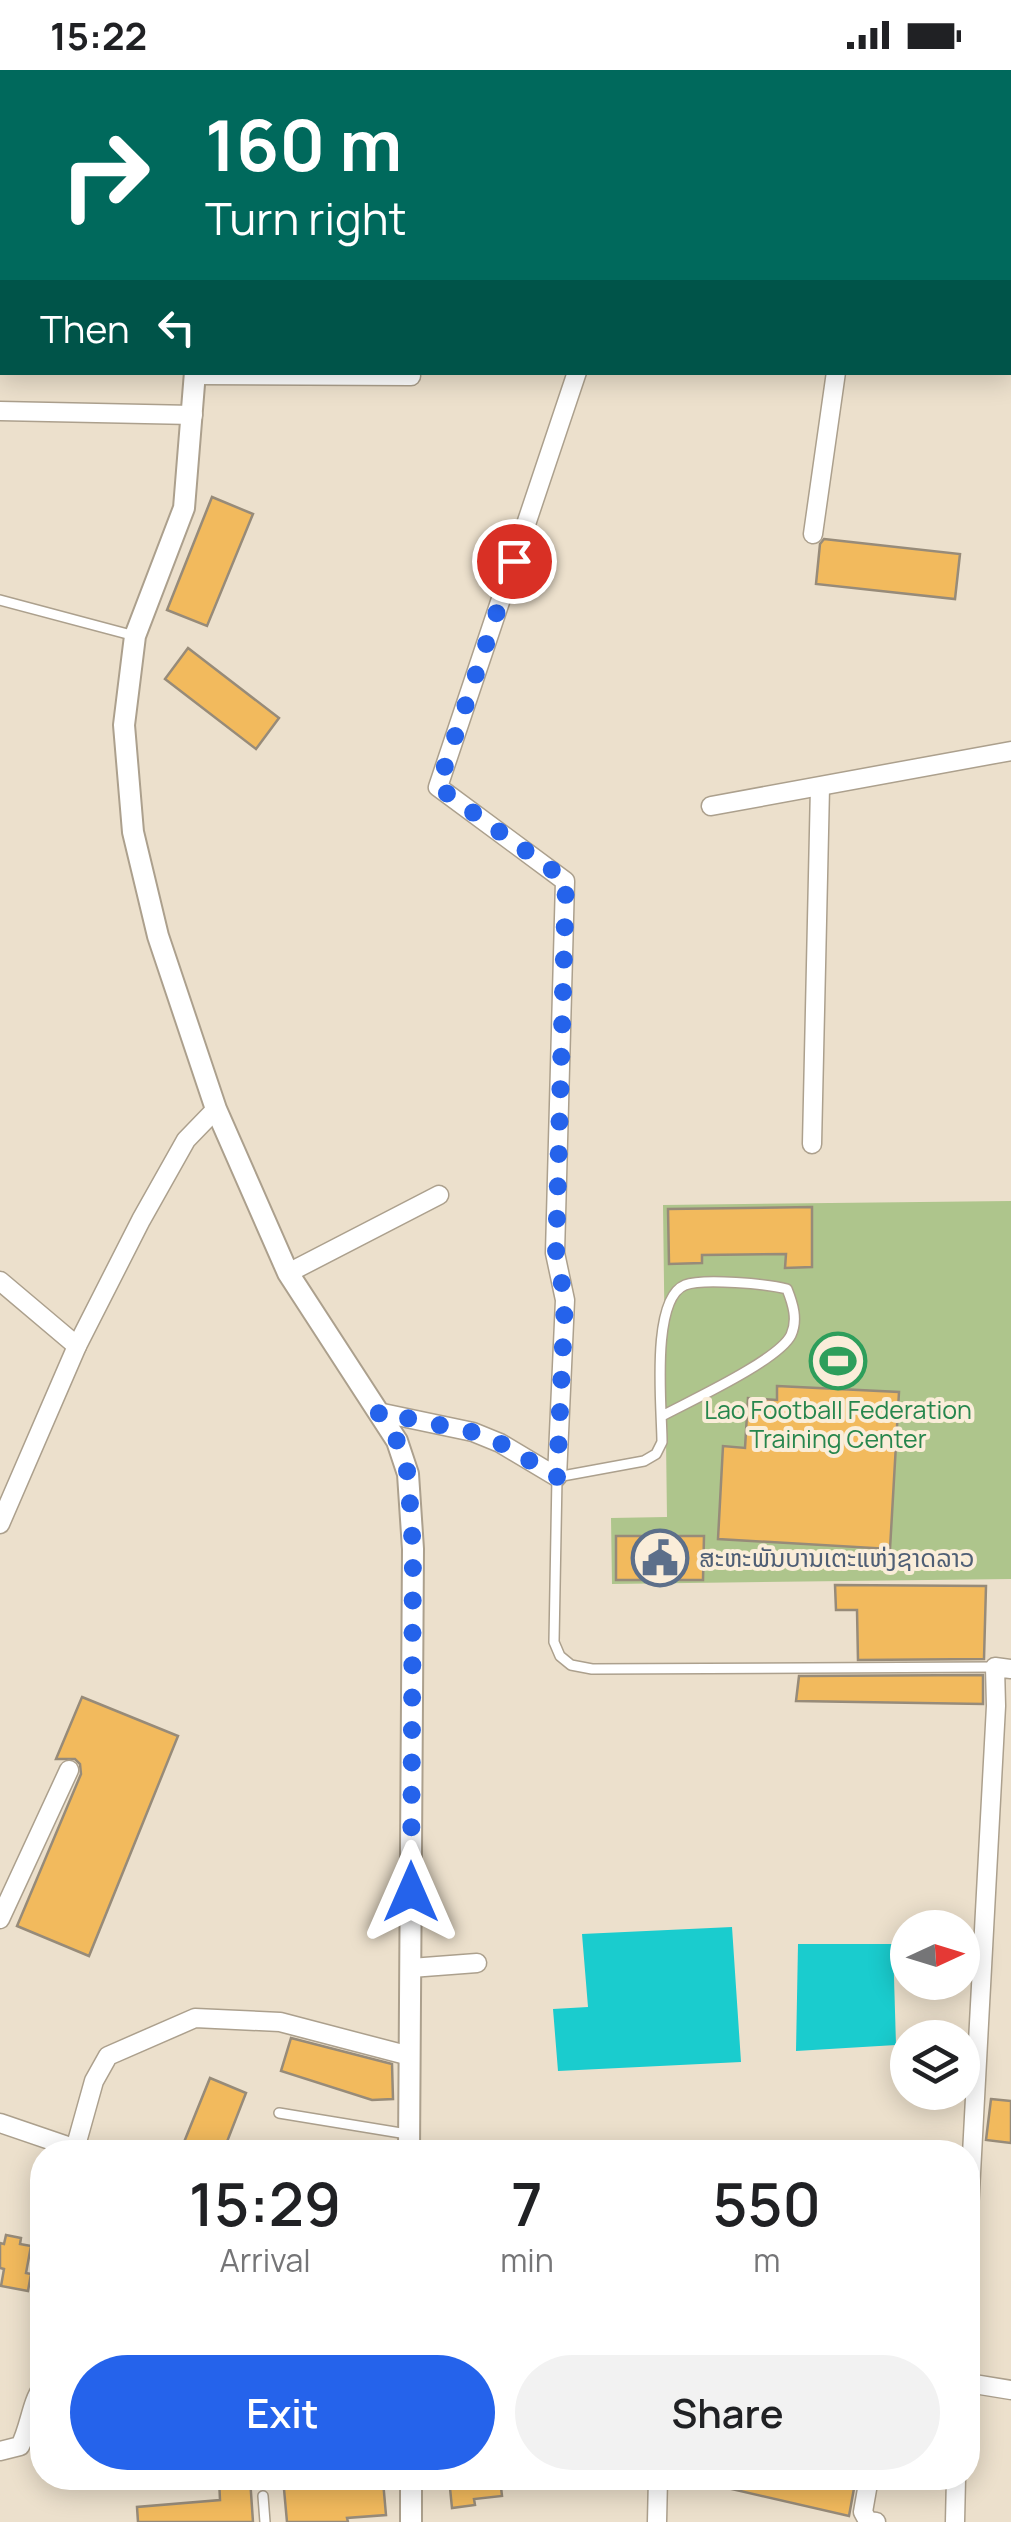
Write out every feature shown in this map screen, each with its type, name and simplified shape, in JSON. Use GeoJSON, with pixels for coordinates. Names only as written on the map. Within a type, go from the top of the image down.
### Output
{"type":"FeatureCollection","features":[{"type":"Feature","properties":{"kind":"street"},"geometry":{"type":"LineString","coordinates":[[196,375],[184,508],[135,636],[124,725],[133,832],[158,936],[216,1110],[288,1272],[397,1441],[408,1474],[413,1549],[409,2140]]}},
{"type":"Feature","properties":{"kind":"street"},"geometry":{"type":"LineString","coordinates":[[304,375],[411,376]]}},
{"type":"Feature","properties":{"kind":"street"},"geometry":{"type":"LineString","coordinates":[[378,1412],[473,1432],[500,1443],[557,1477],[565,1300],[556,1253],[566,880],[438,787],[576,375]]}},
{"type":"Feature","properties":{"kind":"street"},"geometry":{"type":"LineString","coordinates":[[813,534],[836,375]]}},
{"type":"Feature","properties":{"kind":"street"},"geometry":{"type":"LineString","coordinates":[[0,410],[193,415]]}},
{"type":"Feature","properties":{"kind":"street"},"geometry":{"type":"LineString","coordinates":[[711,806],[1011,751]]}},
{"type":"Feature","properties":{"kind":"street"},"geometry":{"type":"LineString","coordinates":[[812,1144],[820,788]]}},
{"type":"Feature","properties":{"kind":"street"},"geometry":{"type":"LineString","coordinates":[[0,1524],[7,1483],[77,1346],[186,1140],[216,1110]]}},
{"type":"Feature","properties":{"kind":"street"},"geometry":{"type":"LineString","coordinates":[[288,1272],[439,1195]]}},
{"type":"Feature","properties":{"kind":"street"},"geometry":{"type":"LineString","coordinates":[[0,1281],[77,1346]]}},
{"type":"Feature","properties":{"kind":"street"},"geometry":{"type":"LineString","coordinates":[[973,2140],[996,1706],[1003,1668]]}},
{"type":"Feature","properties":{"kind":"street"},"geometry":{"type":"LineString","coordinates":[[0,1919],[69,1770]]}},
{"type":"Feature","properties":{"kind":"street"},"geometry":{"type":"LineString","coordinates":[[410,1968],[476,1964]]}},
{"type":"Feature","properties":{"kind":"street"},"geometry":{"type":"LineString","coordinates":[[82,2140],[94,2081],[108,2056],[195,2018],[280,2022],[410,2056]]}},
{"type":"Feature","properties":{"kind":"street"},"geometry":{"type":"LineString","coordinates":[[0,2123],[49,2140]]}},
{"type":"Feature","properties":{"kind":"street"},"geometry":{"type":"LineString","coordinates":[[980,2385],[1011,2390]]}},
{"type":"Feature","properties":{"kind":"street"},"geometry":{"type":"LineString","coordinates":[[0,2451],[20,2446],[30,2426]]}},
{"type":"Feature","properties":{"kind":"street"},"geometry":{"type":"LineString","coordinates":[[411,2490],[412,2522]]}},
{"type":"Feature","properties":{"kind":"street"},"geometry":{"type":"LineString","coordinates":[[657,2522],[658,2490]]}},
{"type":"Feature","properties":{"kind":"street"},"geometry":{"type":"LineString","coordinates":[[867,2490],[862,2512],[868,2521],[876,2522]]}},
{"type":"Feature","properties":{"kind":"street"},"geometry":{"type":"LineString","coordinates":[[955,2522],[956,2490]]}},
{"type":"Feature","properties":{"kind":"lane"},"geometry":{"type":"LineString","coordinates":[[0,600],[135,636]]}},
{"type":"Feature","properties":{"kind":"lane"},"geometry":{"type":"LineString","coordinates":[[662,1416],[770,1356],[790,1338],[796,1321],[787,1289],[763,1284],[686,1284],[675,1292],[666,1308],[662,1331],[662,1416],[662,1442],[656,1454],[644,1461],[557,1477],[554,1642],[560,1656],[571,1665],[592,1669],[714,1670],[1003,1668]]}},
{"type":"Feature","properties":{"kind":"lane"},"geometry":{"type":"LineString","coordinates":[[280,2113],[396,2140]]}},
{"type":"Feature","properties":{"kind":"lane"},"geometry":{"type":"LineString","coordinates":[[263,2496],[265,2522]]}},
{"type":"Feature","properties":{"kind":"green space","name":"Lao Football Federation Training Center"},"geometry":{"type":"Polygon","coordinates":[[[1011,1201],[1011,1579],[612,1584],[611,1518],[667,1517],[663,1205],[1011,1201]]]}},
{"type":"Feature","properties":{"kind":"water"},"geometry":{"type":"Polygon","coordinates":[[[732,1927],[741,2062],[558,2071],[553,2009],[588,2007],[582,1934],[732,1927]]]}},
{"type":"Feature","properties":{"kind":"water"},"geometry":{"type":"Polygon","coordinates":[[[798,1944],[890,1944],[890,2000],[895,2000],[895,2020],[890,2020],[890,2045],[796,2051],[798,1944]]]}},
{"type":"Feature","properties":{"kind":"building"},"geometry":{"type":"Polygon","coordinates":[[[212,497],[253,514],[207,626],[167,610],[212,497]]]}},
{"type":"Feature","properties":{"kind":"building"},"geometry":{"type":"Polygon","coordinates":[[[824,539],[960,554],[955,599],[816,584],[820,544],[824,539]]]}},
{"type":"Feature","properties":{"kind":"building"},"geometry":{"type":"Polygon","coordinates":[[[188,648],[279,718],[256,749],[165,679],[188,648]]]}},
{"type":"Feature","properties":{"kind":"building"},"geometry":{"type":"Polygon","coordinates":[[[812,1207],[812,1267],[785,1268],[786,1254],[702,1255],[702,1263],[669,1264],[668,1209],[812,1207]]]}},
{"type":"Feature","properties":{"kind":"building"},"geometry":{"type":"Polygon","coordinates":[[[777,1386],[899,1392],[890,1549],[718,1539],[723,1446],[745,1448],[748,1398],[777,1400],[777,1386]]]}},
{"type":"Feature","properties":{"kind":"building","name":"ສະຫະພັນບານເຕະແຫ່ງຊາດລາວ"},"geometry":{"type":"Polygon","coordinates":[[[616,1536],[704,1536],[703,1580],[616,1580],[616,1536]]]}},
{"type":"Feature","properties":{"kind":"building"},"geometry":{"type":"Polygon","coordinates":[[[835,1585],[986,1586],[984,1659],[858,1660],[857,1610],[836,1610],[835,1585]]]}},
{"type":"Feature","properties":{"kind":"building"},"geometry":{"type":"Polygon","coordinates":[[[983,1675],[983,1704],[796,1701],[799,1676],[983,1675]]]}},
{"type":"Feature","properties":{"kind":"building"},"geometry":{"type":"Polygon","coordinates":[[[82,1697],[178,1736],[89,1956],[17,1926],[81,1774],[75,1759],[56,1759],[82,1697]]]}},
{"type":"Feature","properties":{"kind":"building"},"geometry":{"type":"Polygon","coordinates":[[[291,2038],[392,2064],[393,2099],[372,2100],[281,2071],[291,2038]]]}},
{"type":"Feature","properties":{"kind":"building"},"geometry":{"type":"Polygon","coordinates":[[[210,2078],[246,2093],[228,2140],[185,2140],[210,2078]]]}},
{"type":"Feature","properties":{"kind":"building"},"geometry":{"type":"Polygon","coordinates":[[[991,2099],[1011,2101],[1011,2143],[986,2140],[991,2099]]]}},
{"type":"Feature","properties":{"kind":"building"},"geometry":{"type":"Polygon","coordinates":[[[6,2235],[21,2238],[20,2244],[30,2246],[28,2291],[1,2286],[4,2269],[0,2268],[0,2243],[4,2244],[6,2235]]]}},
{"type":"Feature","properties":{"kind":"building"},"geometry":{"type":"Polygon","coordinates":[[[220,2490],[251,2490],[253,2522],[138,2522],[137,2507],[220,2500],[220,2490]]]}},
{"type":"Feature","properties":{"kind":"building"},"geometry":{"type":"Polygon","coordinates":[[[284,2490],[384,2490],[386,2515],[347,2518],[348,2522],[287,2522],[284,2490]]]}},
{"type":"Feature","properties":{"kind":"building"},"geometry":{"type":"Polygon","coordinates":[[[450,2490],[501,2490],[502,2496],[474,2499],[475,2505],[452,2508],[450,2490]]]}},
{"type":"Feature","properties":{"kind":"building"},"geometry":{"type":"Polygon","coordinates":[[[736,2490],[854,2490],[849,2516],[736,2490]]]}},
{"type":"Feature","properties":{"kind":"place","name":"Lao Football Federation Training Center"},"geometry":{"type":"Point","coordinates":[838,1361]}},
{"type":"Feature","properties":{"kind":"place","name":"ສະຫະພັນບານເຕະແຫ່ງຊາດລາວ"},"geometry":{"type":"Point","coordinates":[660,1558]}},
{"type":"Feature","properties":{"kind":"route"},"geometry":{"type":"LineString","coordinates":[[411,1892],[413,1549],[408,1474],[397,1441],[378,1412],[473,1432],[500,1443],[557,1477],[565,1300],[556,1253],[566,880],[438,787],[514,561]]}}]}
